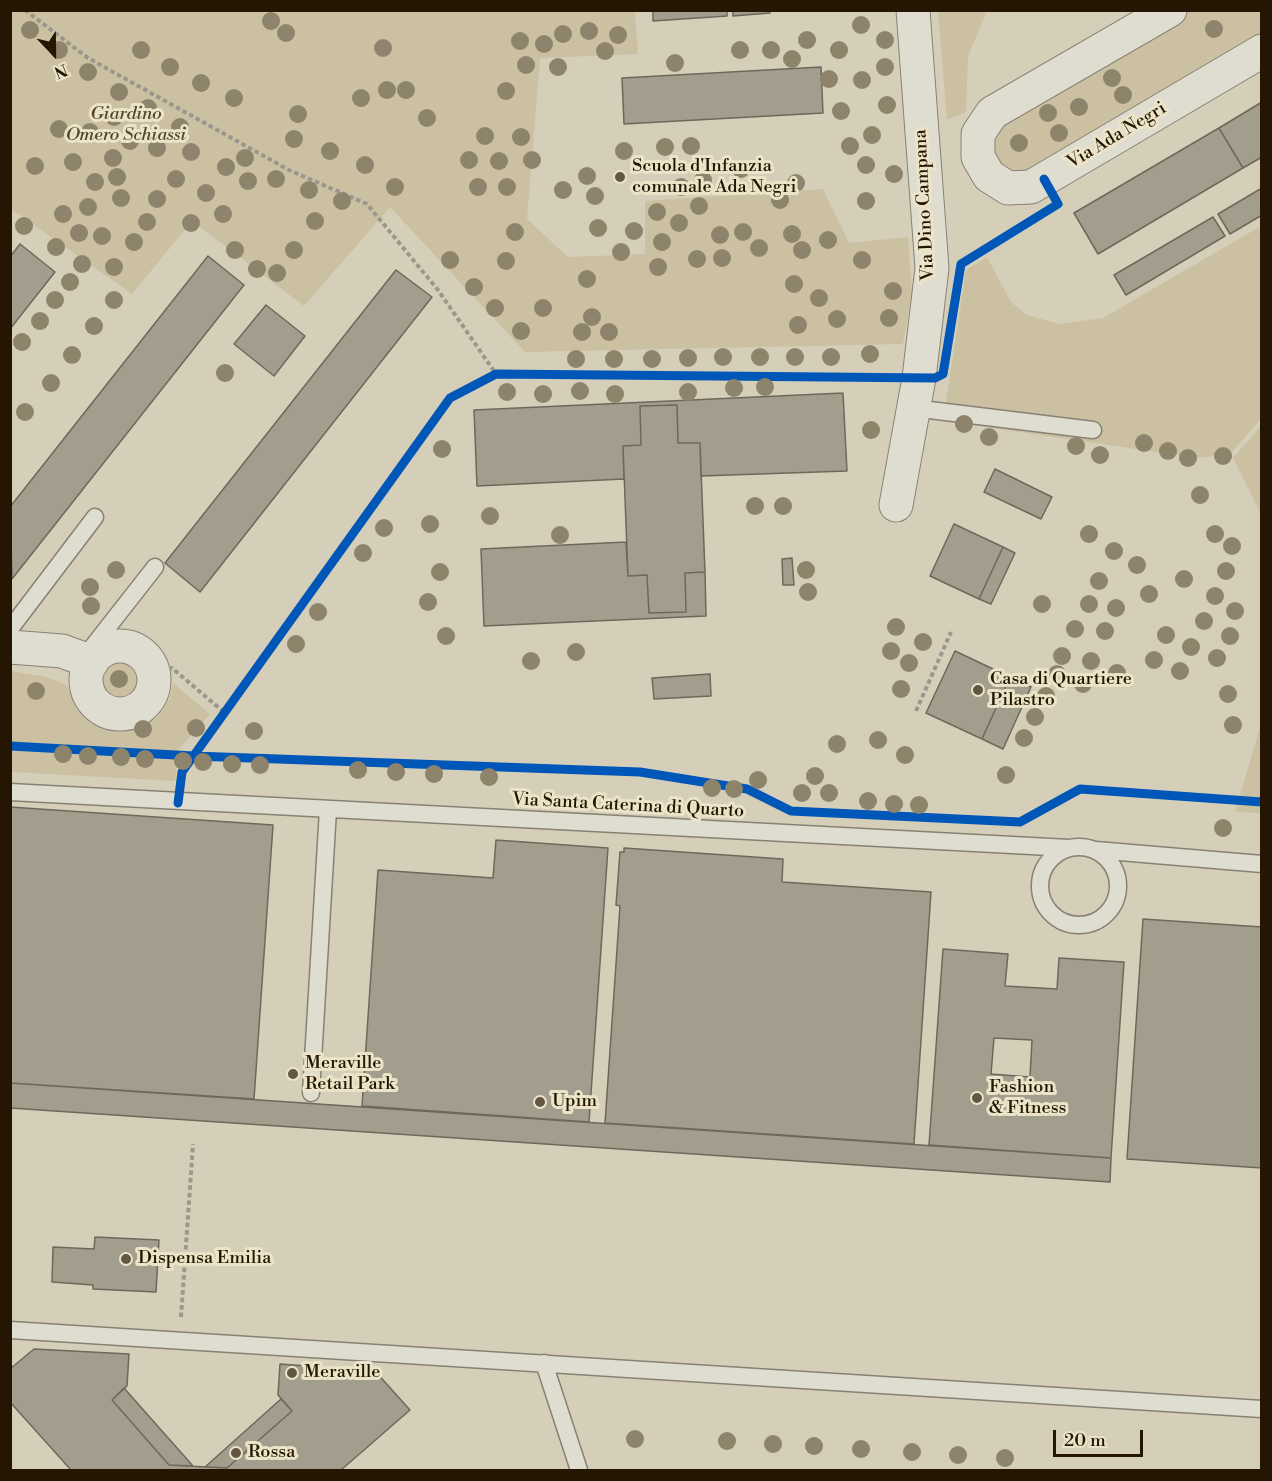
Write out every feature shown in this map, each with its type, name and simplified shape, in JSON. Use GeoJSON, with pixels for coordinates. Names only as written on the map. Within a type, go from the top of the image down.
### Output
{"type":"FeatureCollection","features":[{"type":"Feature","properties":{"kind":"street","name":"Via Dino Campana"},"geometry":{"type":"LineString","coordinates":[[896,505],[913,408],[932,268],[913,10]]}},
{"type":"Feature","properties":{"kind":"street","name":"Via Ada Negri"},"geometry":{"type":"LineString","coordinates":[[1170,10],[992,113],[978,134],[978,157],[989,176],[1008,188],[1031,187],[1262,51]]}},
{"type":"Feature","properties":{"kind":"street"},"geometry":{"type":"LineString","coordinates":[[10,647],[62,651],[87,660],[110,647],[133,648],[143,654],[154,674],[154,684],[146,702],[129,713],[118,713],[100,707],[88,690],[87,660]]}},
{"type":"Feature","properties":{"kind":"lane"},"geometry":{"type":"LineString","coordinates":[[913,408],[1093,430]]}},
{"type":"Feature","properties":{"kind":"lane"},"geometry":{"type":"LineString","coordinates":[[10,629],[95,517]]}},
{"type":"Feature","properties":{"kind":"lane"},"geometry":{"type":"LineString","coordinates":[[87,660],[155,567]]}},
{"type":"Feature","properties":{"kind":"lane","name":"Via Santa Caterina di Quarto"},"geometry":{"type":"LineString","coordinates":[[10,792],[1069,848]]}},
{"type":"Feature","properties":{"kind":"lane"},"geometry":{"type":"LineString","coordinates":[[311,1093],[328,810]]}},
{"type":"Feature","properties":{"kind":"lane"},"geometry":{"type":"LineString","coordinates":[[1095,850],[1106,858],[1114,869],[1118,881],[1117,895],[1104,915],[1082,925],[1064,921],[1049,911],[1040,889],[1041,876],[1047,863],[1056,854],[1069,848],[1082,847],[1262,864]]}},
{"type":"Feature","properties":{"kind":"lane"},"geometry":{"type":"LineString","coordinates":[[10,1330],[1262,1409]]}},
{"type":"Feature","properties":{"kind":"lane"},"geometry":{"type":"LineString","coordinates":[[543,1363],[579,1470]]}},
{"type":"Feature","properties":{"kind":"path"},"geometry":{"type":"LineString","coordinates":[[25,10],[88,58],[289,171],[367,204],[438,290],[496,374]]}},
{"type":"Feature","properties":{"kind":"path"},"geometry":{"type":"LineString","coordinates":[[487,379],[496,374],[508,374]]}},
{"type":"Feature","properties":{"kind":"path"},"geometry":{"type":"LineString","coordinates":[[916,711],[951,632]]}},
{"type":"Feature","properties":{"kind":"path"},"geometry":{"type":"LineString","coordinates":[[154,674],[172,668],[225,713]]}},
{"type":"Feature","properties":{"kind":"path"},"geometry":{"type":"LineString","coordinates":[[219,722],[232,704]]}},
{"type":"Feature","properties":{"kind":"path"},"geometry":{"type":"LineString","coordinates":[[194,756],[200,748]]}},
{"type":"Feature","properties":{"kind":"path"},"geometry":{"type":"LineString","coordinates":[[182,756],[205,757]]}},
{"type":"Feature","properties":{"kind":"path"},"geometry":{"type":"LineString","coordinates":[[180,1322],[193,1144]]}},
{"type":"Feature","properties":{"kind":"green space","name":"Giardino Omero Schiassi"},"geometry":{"type":"Polygon","coordinates":[[[11,10],[635,11],[638,54],[540,58],[527,219],[568,257],[645,254],[645,201],[823,189],[849,243],[908,237],[912,292],[903,344],[525,352],[390,207],[304,306],[192,221],[132,294],[11,209],[11,10]]]}},
{"type":"Feature","properties":{"kind":"green space"},"geometry":{"type":"Polygon","coordinates":[[[938,11],[987,11],[968,56],[966,112],[947,120],[938,11]]]}},
{"type":"Feature","properties":{"kind":"green space"},"geometry":{"type":"Polygon","coordinates":[[[1187,11],[1261,11],[1261,38],[1028,178],[1008,178],[986,139],[1002,118],[1187,11]]]}},
{"type":"Feature","properties":{"kind":"green space"},"geometry":{"type":"Polygon","coordinates":[[[1261,226],[1261,419],[1230,454],[1198,458],[943,421],[966,270],[987,257],[1011,302],[1027,315],[1059,324],[1103,318],[1261,226]]]}},
{"type":"Feature","properties":{"kind":"green space"},"geometry":{"type":"Polygon","coordinates":[[[1261,426],[1261,514],[1233,458],[1261,426]]]}},
{"type":"Feature","properties":{"kind":"green space"},"geometry":{"type":"Polygon","coordinates":[[[120,663],[132,668],[137,680],[132,692],[120,697],[108,692],[103,680],[108,668],[120,663]]]}},
{"type":"Feature","properties":{"kind":"green space"},"geometry":{"type":"Polygon","coordinates":[[[11,671],[47,677],[66,685],[86,715],[98,727],[117,730],[139,728],[158,717],[169,700],[173,683],[210,714],[178,750],[175,781],[11,772],[11,671]]]}},
{"type":"Feature","properties":{"kind":"green space"},"geometry":{"type":"Polygon","coordinates":[[[1261,724],[1261,813],[1235,812],[1261,724]]]}},
{"type":"Feature","properties":{"kind":"building"},"geometry":{"type":"Polygon","coordinates":[[[653,10],[727,10],[727,16],[653,21],[653,10]]]}},
{"type":"Feature","properties":{"kind":"building"},"geometry":{"type":"Polygon","coordinates":[[[733,10],[770,10],[770,13],[733,16],[733,10]]]}},
{"type":"Feature","properties":{"kind":"building"},"geometry":{"type":"Polygon","coordinates":[[[821,67],[823,113],[624,124],[622,78],[821,67]]]}},
{"type":"Feature","properties":{"kind":"building"},"geometry":{"type":"Polygon","coordinates":[[[1262,102],[1262,157],[1243,168],[1219,128],[1262,102]]]}},
{"type":"Feature","properties":{"kind":"building"},"geometry":{"type":"Polygon","coordinates":[[[1219,128],[1243,168],[1098,254],[1074,213],[1219,128]]]}},
{"type":"Feature","properties":{"kind":"building"},"geometry":{"type":"Polygon","coordinates":[[[1262,188],[1262,215],[1230,234],[1218,214],[1262,188]]]}},
{"type":"Feature","properties":{"kind":"building"},"geometry":{"type":"Polygon","coordinates":[[[1213,217],[1225,236],[1126,295],[1114,275],[1213,217]]]}},
{"type":"Feature","properties":{"kind":"building"},"geometry":{"type":"Polygon","coordinates":[[[20,244],[55,272],[10,329],[10,257],[20,244]]]}},
{"type":"Feature","properties":{"kind":"building"},"geometry":{"type":"Polygon","coordinates":[[[208,256],[244,285],[12,579],[10,507],[208,256]]]}},
{"type":"Feature","properties":{"kind":"building"},"geometry":{"type":"Polygon","coordinates":[[[396,270],[432,297],[200,592],[165,563],[396,270]]]}},
{"type":"Feature","properties":{"kind":"building"},"geometry":{"type":"Polygon","coordinates":[[[266,305],[305,336],[274,376],[234,344],[266,305]]]}},
{"type":"Feature","properties":{"kind":"building"},"geometry":{"type":"Polygon","coordinates":[[[843,393],[847,471],[701,476],[700,443],[678,443],[677,405],[640,406],[641,445],[623,446],[624,479],[477,486],[474,410],[843,393]]]}},
{"type":"Feature","properties":{"kind":"building"},"geometry":{"type":"Polygon","coordinates":[[[677,405],[678,443],[700,443],[705,572],[685,573],[686,612],[649,613],[647,575],[628,576],[623,446],[641,445],[640,406],[677,405]]]}},
{"type":"Feature","properties":{"kind":"building"},"geometry":{"type":"Polygon","coordinates":[[[995,469],[1052,497],[1041,519],[984,492],[995,469]]]}},
{"type":"Feature","properties":{"kind":"building"},"geometry":{"type":"Polygon","coordinates":[[[954,524],[1003,547],[979,599],[930,576],[954,524]]]}},
{"type":"Feature","properties":{"kind":"building"},"geometry":{"type":"Polygon","coordinates":[[[626,542],[628,576],[647,575],[649,613],[686,612],[685,573],[705,572],[706,616],[484,626],[481,549],[626,542]]]}},
{"type":"Feature","properties":{"kind":"building"},"geometry":{"type":"Polygon","coordinates":[[[1003,547],[1015,553],[991,604],[979,599],[1003,547]]]}},
{"type":"Feature","properties":{"kind":"building"},"geometry":{"type":"Polygon","coordinates":[[[792,558],[794,585],[783,585],[782,559],[792,558]]]}},
{"type":"Feature","properties":{"kind":"building"},"geometry":{"type":"Polygon","coordinates":[[[955,651],[1010,677],[982,739],[926,713],[955,651]]]}},
{"type":"Feature","properties":{"kind":"building"},"geometry":{"type":"Polygon","coordinates":[[[710,674],[711,696],[654,699],[652,678],[710,674]]]}},
{"type":"Feature","properties":{"kind":"building"},"geometry":{"type":"Polygon","coordinates":[[[1010,677],[1031,687],[1003,749],[982,739],[1010,677]]]}},
{"type":"Feature","properties":{"kind":"building"},"geometry":{"type":"Polygon","coordinates":[[[10,807],[273,825],[254,1099],[10,1083],[10,807]]]}},
{"type":"Feature","properties":{"kind":"building"},"geometry":{"type":"Polygon","coordinates":[[[496,840],[608,848],[589,1122],[362,1106],[378,870],[493,878],[496,840]]]}},
{"type":"Feature","properties":{"kind":"building"},"geometry":{"type":"Polygon","coordinates":[[[624,848],[783,859],[782,882],[931,892],[914,1144],[605,1123],[620,906],[616,905],[620,852],[624,852],[624,848]]]}},
{"type":"Feature","properties":{"kind":"building"},"geometry":{"type":"Polygon","coordinates":[[[1143,919],[1262,927],[1262,1168],[1127,1159],[1143,919]]]}},
{"type":"Feature","properties":{"kind":"building"},"geometry":{"type":"Polygon","coordinates":[[[943,949],[1008,954],[1005,986],[1057,989],[1059,958],[1124,962],[1111,1158],[929,1145],[943,949]],[[994,1038],[991,1074],[1030,1077],[1032,1040],[994,1038]]]}},
{"type":"Feature","properties":{"kind":"building"},"geometry":{"type":"Polygon","coordinates":[[[10,1083],[1111,1158],[1110,1182],[10,1108],[10,1083]]]}},
{"type":"Feature","properties":{"kind":"building"},"geometry":{"type":"Polygon","coordinates":[[[95,1237],[159,1240],[156,1292],[93,1289],[93,1285],[52,1282],[53,1247],[94,1249],[95,1237]]]}},
{"type":"Feature","properties":{"kind":"building"},"geometry":{"type":"Polygon","coordinates":[[[34,1349],[129,1354],[127,1386],[112,1400],[169,1465],[227,1468],[292,1411],[278,1395],[280,1364],[375,1371],[410,1410],[341,1470],[71,1470],[10,1402],[10,1369],[34,1349]]]}},
{"type":"Feature","properties":{"kind":"building"},"geometry":{"type":"Polygon","coordinates":[[[124,1388],[193,1466],[169,1465],[112,1400],[124,1388]]]}},
{"type":"Feature","properties":{"kind":"building"},"geometry":{"type":"Polygon","coordinates":[[[281,1399],[292,1411],[227,1468],[205,1467],[281,1399]]]}},
{"type":"Feature","properties":{"kind":"cycle path"},"geometry":{"type":"LineString","coordinates":[[178,803],[182,772],[450,398],[496,374],[935,378],[943,374],[961,264],[1058,204],[1044,179]]}},
{"type":"Feature","properties":{"kind":"cycle path"},"geometry":{"type":"LineString","coordinates":[[10,746],[194,756],[640,772],[747,789],[791,811],[1020,822],[1080,789],[1262,802]]}},
{"type":"Feature","properties":{"kind":"place","name":"Scuola d'Infanzia comunale Ada Negri"},"geometry":{"type":"Point","coordinates":[620,177]}},
{"type":"Feature","properties":{"kind":"place","name":"Casa di Quartiere Pilastro"},"geometry":{"type":"Point","coordinates":[978,690]}},
{"type":"Feature","properties":{"kind":"place","name":"Meraville Retail Park"},"geometry":{"type":"Point","coordinates":[293,1074]}},
{"type":"Feature","properties":{"kind":"place","name":"Fashion & Fitness"},"geometry":{"type":"Point","coordinates":[977,1098]}},
{"type":"Feature","properties":{"kind":"place","name":"Upim"},"geometry":{"type":"Point","coordinates":[540,1102]}},
{"type":"Feature","properties":{"kind":"place","name":"Dispensa Emilia"},"geometry":{"type":"Point","coordinates":[126,1259]}},
{"type":"Feature","properties":{"kind":"place","name":"Meraville"},"geometry":{"type":"Point","coordinates":[292,1373]}},
{"type":"Feature","properties":{"kind":"place","name":"Rossa"},"geometry":{"type":"Point","coordinates":[236,1453]}}]}
